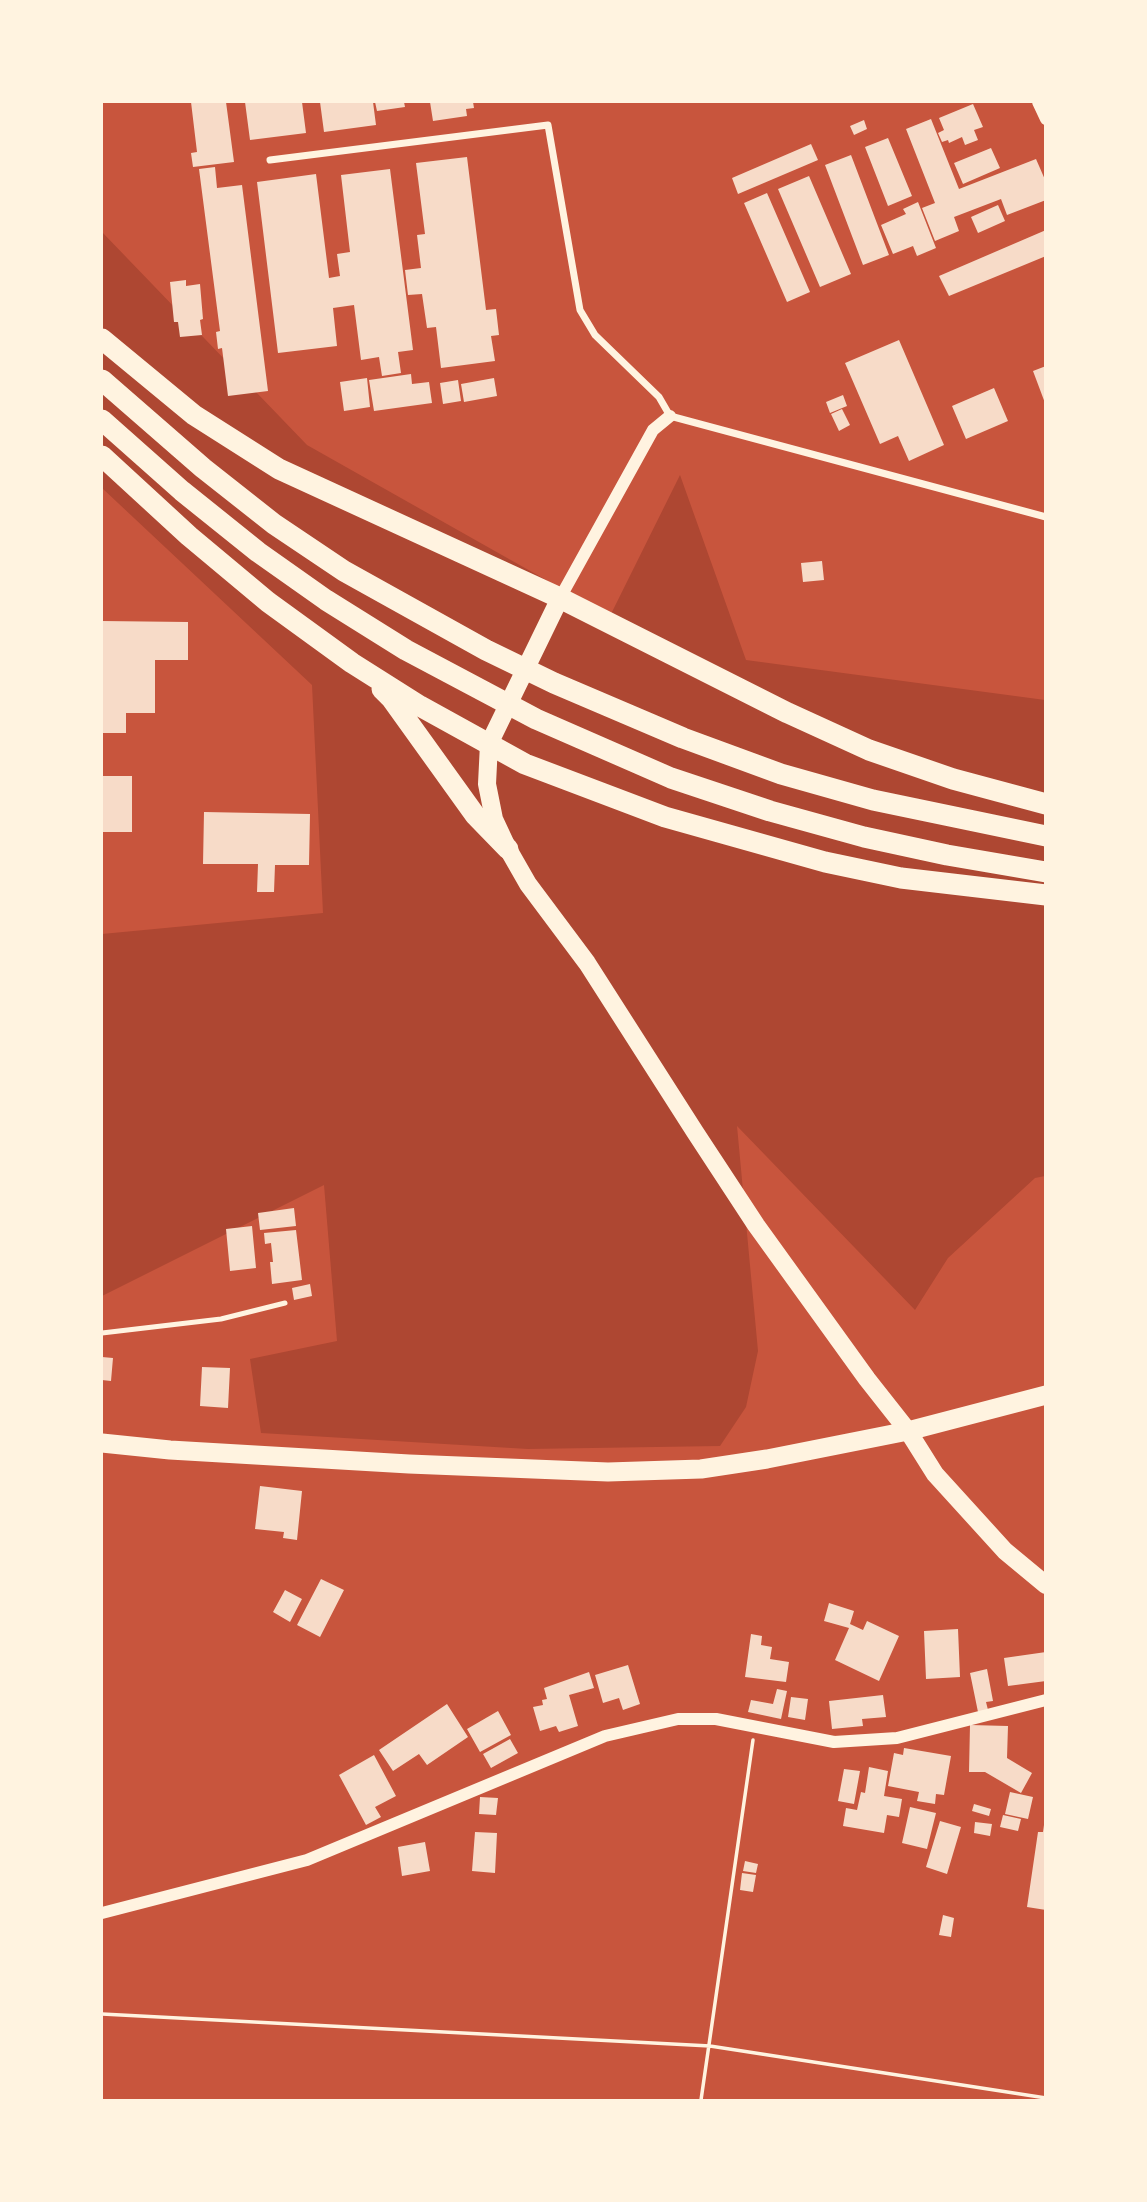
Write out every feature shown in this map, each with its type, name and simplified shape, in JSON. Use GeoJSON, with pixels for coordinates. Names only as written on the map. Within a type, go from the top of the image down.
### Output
{"type":"FeatureCollection","features":[{"type":"Feature","properties":{"kind":"highway"},"geometry":{"type":"LineString","coordinates":[[102,339],[194,415],[279,469],[560,598],[788,713],[869,750],[953,779],[1045,804]]}},
{"type":"Feature","properties":{"kind":"highway"},"geometry":{"type":"LineString","coordinates":[[102,380],[203,468],[274,524],[344,571],[486,650],[554,683],[683,738],[781,774],[873,800],[1045,836]]}},
{"type":"Feature","properties":{"kind":"highway"},"geometry":{"type":"LineString","coordinates":[[102,421],[182,491],[258,552],[360,621],[473,687],[536,719],[671,778],[770,811],[864,837],[1045,872]]}},
{"type":"Feature","properties":{"kind":"highway"},"geometry":{"type":"LineString","coordinates":[[102,456],[168,518],[268,602],[364,671],[420,706],[525,764],[665,817],[825,862],[901,878],[1045,895]]}},
{"type":"Feature","properties":{"kind":"highway"},"geometry":{"type":"LineString","coordinates":[[364,671],[391,698],[475,815],[508,849]]}},
{"type":"Feature","properties":{"kind":"highway"},"geometry":{"type":"LineString","coordinates":[[102,1443],[170,1450],[608,1472],[701,1469],[908,1431],[1045,1395]]}},
{"type":"Feature","properties":{"kind":"main road"},"geometry":{"type":"LineString","coordinates":[[560,598],[489,744],[486,784],[494,819],[508,849],[528,884],[587,963],[756,1225],[867,1379],[944,1483],[1005,1551],[1045,1585]]}},
{"type":"Feature","properties":{"kind":"street"},"geometry":{"type":"LineString","coordinates":[[1038,102],[1045,119]]}},
{"type":"Feature","properties":{"kind":"street"},"geometry":{"type":"LineString","coordinates":[[270,160],[548,125],[580,310],[595,334],[659,397],[670,416],[1045,517]]}},
{"type":"Feature","properties":{"kind":"street"},"geometry":{"type":"LineString","coordinates":[[560,598],[653,430],[670,416]]}},
{"type":"Feature","properties":{"kind":"street"},"geometry":{"type":"LineString","coordinates":[[102,1913],[307,1860],[605,1736],[678,1719],[716,1719],[834,1742],[897,1738],[1045,1700]]}},
{"type":"Feature","properties":{"kind":"lane"},"geometry":{"type":"LineString","coordinates":[[102,1333],[221,1319],[285,1303]]}},
{"type":"Feature","properties":{"kind":"path"},"geometry":{"type":"LineString","coordinates":[[701,2101],[755,1728]]}},
{"type":"Feature","properties":{"kind":"path"},"geometry":{"type":"LineString","coordinates":[[102,2014],[710,2046],[1045,2098]]}},
{"type":"Feature","properties":{"kind":"shaded area"},"geometry":{"type":"Polygon","coordinates":[[[102,232],[307,445],[610,616],[680,475],[746,660],[1045,700],[1045,1176],[1035,1178],[948,1258],[915,1310],[737,1126],[758,1351],[746,1407],[720,1446],[528,1449],[261,1433],[250,1359],[337,1341],[324,1185],[102,1296],[102,934],[323,913],[312,685],[102,488],[102,232]]]}},
{"type":"Feature","properties":{"kind":"building"},"geometry":{"type":"Polygon","coordinates":[[[191,102],[226,102],[234,162],[193,167],[191,153],[197,152],[191,102]]]}},
{"type":"Feature","properties":{"kind":"building"},"geometry":{"type":"Polygon","coordinates":[[[245,102],[302,102],[306,133],[250,140],[245,102]]]}},
{"type":"Feature","properties":{"kind":"building"},"geometry":{"type":"Polygon","coordinates":[[[320,102],[373,102],[376,125],[324,132],[320,102]]]}},
{"type":"Feature","properties":{"kind":"building"},"geometry":{"type":"Polygon","coordinates":[[[375,102],[404,102],[405,107],[377,111],[375,102]]]}},
{"type":"Feature","properties":{"kind":"building"},"geometry":{"type":"Polygon","coordinates":[[[430,102],[473,102],[474,108],[466,109],[467,116],[433,121],[430,102]]]}},
{"type":"Feature","properties":{"kind":"building"},"geometry":{"type":"Polygon","coordinates":[[[973,104],[983,127],[974,130],[978,140],[965,145],[962,137],[949,143],[948,140],[942,142],[938,133],[944,130],[939,118],[973,104]]]}},
{"type":"Feature","properties":{"kind":"building"},"geometry":{"type":"Polygon","coordinates":[[[931,119],[959,189],[1036,159],[1046,182],[1046,200],[1007,215],[1001,199],[954,217],[959,231],[935,241],[922,208],[935,203],[906,129],[931,119]]]}},
{"type":"Feature","properties":{"kind":"building"},"geometry":{"type":"Polygon","coordinates":[[[864,120],[867,129],[854,135],[850,126],[864,120]]]}},
{"type":"Feature","properties":{"kind":"building"},"geometry":{"type":"Polygon","coordinates":[[[888,138],[912,196],[888,206],[865,147],[888,138]]]}},
{"type":"Feature","properties":{"kind":"building"},"geometry":{"type":"Polygon","coordinates":[[[811,144],[818,160],[738,194],[732,178],[811,144]]]}},
{"type":"Feature","properties":{"kind":"building"},"geometry":{"type":"Polygon","coordinates":[[[991,148],[1000,168],[963,184],[954,163],[991,148]]]}},
{"type":"Feature","properties":{"kind":"building"},"geometry":{"type":"Polygon","coordinates":[[[851,155],[889,255],[863,265],[825,165],[851,155]]]}},
{"type":"Feature","properties":{"kind":"building"},"geometry":{"type":"Polygon","coordinates":[[[467,157],[486,310],[496,309],[499,335],[491,336],[495,361],[441,368],[436,327],[427,328],[422,294],[408,295],[405,270],[421,268],[417,235],[425,234],[416,163],[467,157]]]}},
{"type":"Feature","properties":{"kind":"building"},"geometry":{"type":"Polygon","coordinates":[[[215,167],[217,188],[242,185],[268,391],[228,396],[222,348],[218,349],[216,332],[220,331],[199,169],[215,167]]]}},
{"type":"Feature","properties":{"kind":"building"},"geometry":{"type":"Polygon","coordinates":[[[390,169],[413,350],[398,352],[401,373],[382,376],[379,357],[361,360],[354,305],[333,308],[337,346],[278,353],[257,182],[316,174],[329,278],[340,276],[337,254],[350,252],[341,175],[390,169]]]}},
{"type":"Feature","properties":{"kind":"building"},"geometry":{"type":"Polygon","coordinates":[[[809,176],[851,274],[820,287],[778,189],[809,176]]]}},
{"type":"Feature","properties":{"kind":"building"},"geometry":{"type":"Polygon","coordinates":[[[767,193],[810,292],[787,302],[744,203],[767,193]]]}},
{"type":"Feature","properties":{"kind":"building"},"geometry":{"type":"Polygon","coordinates":[[[918,202],[936,248],[917,256],[913,246],[893,254],[881,225],[906,214],[903,209],[918,202]]]}},
{"type":"Feature","properties":{"kind":"building"},"geometry":{"type":"Polygon","coordinates":[[[998,205],[1005,221],[978,233],[971,217],[998,205]]]}},
{"type":"Feature","properties":{"kind":"building"},"geometry":{"type":"Polygon","coordinates":[[[1046,230],[1046,256],[949,296],[939,276],[1046,230]]]}},
{"type":"Feature","properties":{"kind":"building"},"geometry":{"type":"Polygon","coordinates":[[[186,280],[186,286],[200,284],[202,335],[180,337],[178,322],[174,322],[170,282],[186,280]]]}},
{"type":"Feature","properties":{"kind":"building"},"geometry":{"type":"Polygon","coordinates":[[[899,340],[944,445],[909,461],[898,436],[880,444],[845,363],[899,340]]]}},
{"type":"Feature","properties":{"kind":"building"},"geometry":{"type":"Polygon","coordinates":[[[1046,366],[1046,403],[1045,403],[1033,371],[1046,366]]]}},
{"type":"Feature","properties":{"kind":"building"},"geometry":{"type":"Polygon","coordinates":[[[411,374],[412,384],[429,382],[432,403],[374,411],[369,380],[411,374]]]}},
{"type":"Feature","properties":{"kind":"building"},"geometry":{"type":"Polygon","coordinates":[[[367,378],[370,407],[344,411],[340,382],[367,378]]]}},
{"type":"Feature","properties":{"kind":"building"},"geometry":{"type":"Polygon","coordinates":[[[494,378],[497,396],[464,402],[461,384],[494,378]]]}},
{"type":"Feature","properties":{"kind":"building"},"geometry":{"type":"Polygon","coordinates":[[[458,380],[461,401],[443,404],[440,383],[458,380]]]}},
{"type":"Feature","properties":{"kind":"building"},"geometry":{"type":"Polygon","coordinates":[[[994,388],[1008,421],[966,439],[952,406],[994,388]]]}},
{"type":"Feature","properties":{"kind":"building"},"geometry":{"type":"Polygon","coordinates":[[[843,395],[847,406],[830,413],[826,402],[843,395]]]}},
{"type":"Feature","properties":{"kind":"building"},"geometry":{"type":"Polygon","coordinates":[[[842,409],[850,425],[839,431],[831,414],[842,409]]]}},
{"type":"Feature","properties":{"kind":"building"},"geometry":{"type":"Polygon","coordinates":[[[822,561],[824,580],[803,582],[801,563],[822,561]]]}},
{"type":"Feature","properties":{"kind":"building"},"geometry":{"type":"Polygon","coordinates":[[[102,621],[188,622],[188,660],[155,660],[155,713],[126,713],[126,733],[102,733],[102,621]]]}},
{"type":"Feature","properties":{"kind":"building"},"geometry":{"type":"Polygon","coordinates":[[[102,776],[132,776],[132,832],[102,832],[102,776]]]}},
{"type":"Feature","properties":{"kind":"building"},"geometry":{"type":"Polygon","coordinates":[[[204,812],[310,814],[309,865],[275,865],[274,892],[257,892],[258,864],[203,864],[204,812]]]}},
{"type":"Feature","properties":{"kind":"building"},"geometry":{"type":"Polygon","coordinates":[[[294,1208],[296,1226],[260,1230],[258,1213],[294,1208]]]}},
{"type":"Feature","properties":{"kind":"building"},"geometry":{"type":"Polygon","coordinates":[[[252,1226],[256,1268],[230,1271],[226,1229],[252,1226]]]}},
{"type":"Feature","properties":{"kind":"building"},"geometry":{"type":"Polygon","coordinates":[[[296,1230],[302,1280],[272,1284],[271,1243],[265,1244],[264,1233],[296,1230]]]}},
{"type":"Feature","properties":{"kind":"building"},"geometry":{"type":"Polygon","coordinates":[[[310,1284],[312,1296],[294,1300],[292,1288],[310,1284]]]}},
{"type":"Feature","properties":{"kind":"building"},"geometry":{"type":"Polygon","coordinates":[[[102,1357],[113,1358],[111,1381],[102,1380],[102,1357]]]}},
{"type":"Feature","properties":{"kind":"building"},"geometry":{"type":"Polygon","coordinates":[[[202,1367],[230,1368],[228,1408],[200,1406],[202,1367]]]}},
{"type":"Feature","properties":{"kind":"building"},"geometry":{"type":"Polygon","coordinates":[[[260,1486],[302,1491],[297,1540],[283,1538],[284,1532],[255,1529],[260,1486]]]}},
{"type":"Feature","properties":{"kind":"building"},"geometry":{"type":"Polygon","coordinates":[[[321,1579],[344,1590],[320,1637],[297,1625],[321,1579]]]}},
{"type":"Feature","properties":{"kind":"building"},"geometry":{"type":"Polygon","coordinates":[[[285,1590],[302,1599],[290,1622],[273,1612],[285,1590]]]}},
{"type":"Feature","properties":{"kind":"building"},"geometry":{"type":"Polygon","coordinates":[[[829,1603],[854,1611],[850,1624],[863,1630],[867,1621],[899,1636],[879,1681],[835,1660],[849,1628],[824,1621],[829,1603]]]}},
{"type":"Feature","properties":{"kind":"building"},"geometry":{"type":"Polygon","coordinates":[[[958,1629],[960,1677],[926,1679],[924,1631],[958,1629]]]}},
{"type":"Feature","properties":{"kind":"building"},"geometry":{"type":"Polygon","coordinates":[[[751,1634],[762,1636],[761,1645],[772,1647],[770,1659],[789,1662],[786,1682],[745,1677],[751,1634]]]}},
{"type":"Feature","properties":{"kind":"building"},"geometry":{"type":"Polygon","coordinates":[[[1046,1652],[1046,1681],[1008,1686],[1004,1658],[1046,1652]]]}},
{"type":"Feature","properties":{"kind":"building"},"geometry":{"type":"Polygon","coordinates":[[[628,1665],[640,1704],[623,1710],[619,1698],[603,1703],[595,1675],[628,1665]]]}},
{"type":"Feature","properties":{"kind":"building"},"geometry":{"type":"Polygon","coordinates":[[[987,1669],[993,1701],[986,1702],[988,1710],[978,1712],[970,1673],[987,1669]]]}},
{"type":"Feature","properties":{"kind":"building"},"geometry":{"type":"Polygon","coordinates":[[[589,1672],[594,1688],[569,1695],[578,1726],[559,1732],[556,1726],[540,1731],[533,1707],[543,1705],[542,1700],[547,1699],[544,1688],[589,1672]]]}},
{"type":"Feature","properties":{"kind":"building"},"geometry":{"type":"Polygon","coordinates":[[[777,1689],[787,1691],[781,1719],[748,1712],[751,1700],[773,1704],[777,1689]]]}},
{"type":"Feature","properties":{"kind":"building"},"geometry":{"type":"Polygon","coordinates":[[[883,1695],[886,1717],[862,1719],[863,1726],[832,1729],[829,1701],[883,1695]]]}},
{"type":"Feature","properties":{"kind":"building"},"geometry":{"type":"Polygon","coordinates":[[[791,1697],[808,1699],[805,1720],[788,1717],[791,1697]]]}},
{"type":"Feature","properties":{"kind":"building"},"geometry":{"type":"Polygon","coordinates":[[[447,1704],[468,1737],[427,1765],[419,1754],[393,1771],[379,1750],[447,1704]]]}},
{"type":"Feature","properties":{"kind":"building"},"geometry":{"type":"Polygon","coordinates":[[[498,1711],[511,1735],[480,1752],[467,1729],[498,1711]]]}},
{"type":"Feature","properties":{"kind":"building"},"geometry":{"type":"Polygon","coordinates":[[[970,1725],[1008,1726],[1007,1758],[1032,1773],[1021,1793],[985,1772],[969,1772],[970,1725]]]}},
{"type":"Feature","properties":{"kind":"building"},"geometry":{"type":"Polygon","coordinates":[[[510,1739],[518,1753],[491,1768],[483,1754],[510,1739]]]}},
{"type":"Feature","properties":{"kind":"building"},"geometry":{"type":"Polygon","coordinates":[[[904,1748],[951,1756],[944,1795],[936,1794],[935,1804],[917,1801],[919,1792],[888,1786],[894,1753],[903,1755],[904,1748]]]}},
{"type":"Feature","properties":{"kind":"building"},"geometry":{"type":"Polygon","coordinates":[[[374,1755],[396,1796],[375,1807],[381,1817],[366,1825],[339,1775],[374,1755]]]}},
{"type":"Feature","properties":{"kind":"building"},"geometry":{"type":"Polygon","coordinates":[[[869,1767],[888,1771],[884,1796],[902,1799],[899,1817],[887,1815],[884,1833],[843,1826],[846,1808],[857,1810],[861,1792],[865,1793],[869,1767]]]}},
{"type":"Feature","properties":{"kind":"building"},"geometry":{"type":"Polygon","coordinates":[[[844,1769],[860,1771],[854,1804],[838,1801],[844,1769]]]}},
{"type":"Feature","properties":{"kind":"building"},"geometry":{"type":"Polygon","coordinates":[[[1010,1792],[1033,1797],[1028,1819],[1005,1814],[1010,1792]]]}},
{"type":"Feature","properties":{"kind":"building"},"geometry":{"type":"Polygon","coordinates":[[[480,1797],[498,1798],[496,1815],[479,1814],[480,1797]]]}},
{"type":"Feature","properties":{"kind":"building"},"geometry":{"type":"Polygon","coordinates":[[[974,1804],[991,1809],[989,1816],[972,1811],[974,1804]]]}},
{"type":"Feature","properties":{"kind":"building"},"geometry":{"type":"Polygon","coordinates":[[[910,1807],[936,1813],[927,1849],[902,1843],[910,1807]]]}},
{"type":"Feature","properties":{"kind":"building"},"geometry":{"type":"Polygon","coordinates":[[[1003,1815],[1021,1819],[1018,1831],[1000,1827],[1003,1815]]]}},
{"type":"Feature","properties":{"kind":"building"},"geometry":{"type":"Polygon","coordinates":[[[940,1821],[961,1827],[947,1874],[926,1867],[940,1821]]]}},
{"type":"Feature","properties":{"kind":"building"},"geometry":{"type":"Polygon","coordinates":[[[975,1822],[992,1824],[990,1836],[974,1833],[975,1822]]]}},
{"type":"Feature","properties":{"kind":"building"},"geometry":{"type":"Polygon","coordinates":[[[1044,1825],[1046,1910],[1027,1907],[1038,1832],[1043,1832],[1044,1825]]]}},
{"type":"Feature","properties":{"kind":"building"},"geometry":{"type":"Polygon","coordinates":[[[475,1832],[497,1833],[495,1873],[472,1871],[475,1832]]]}},
{"type":"Feature","properties":{"kind":"building"},"geometry":{"type":"Polygon","coordinates":[[[425,1842],[430,1871],[402,1876],[398,1847],[425,1842]]]}},
{"type":"Feature","properties":{"kind":"building"},"geometry":{"type":"Polygon","coordinates":[[[745,1861],[758,1864],[756,1873],[743,1871],[745,1861]]]}},
{"type":"Feature","properties":{"kind":"building"},"geometry":{"type":"Polygon","coordinates":[[[742,1873],[756,1875],[753,1892],[740,1890],[742,1873]]]}},
{"type":"Feature","properties":{"kind":"building"},"geometry":{"type":"Polygon","coordinates":[[[943,1915],[954,1918],[951,1937],[939,1935],[943,1915]]]}}]}
